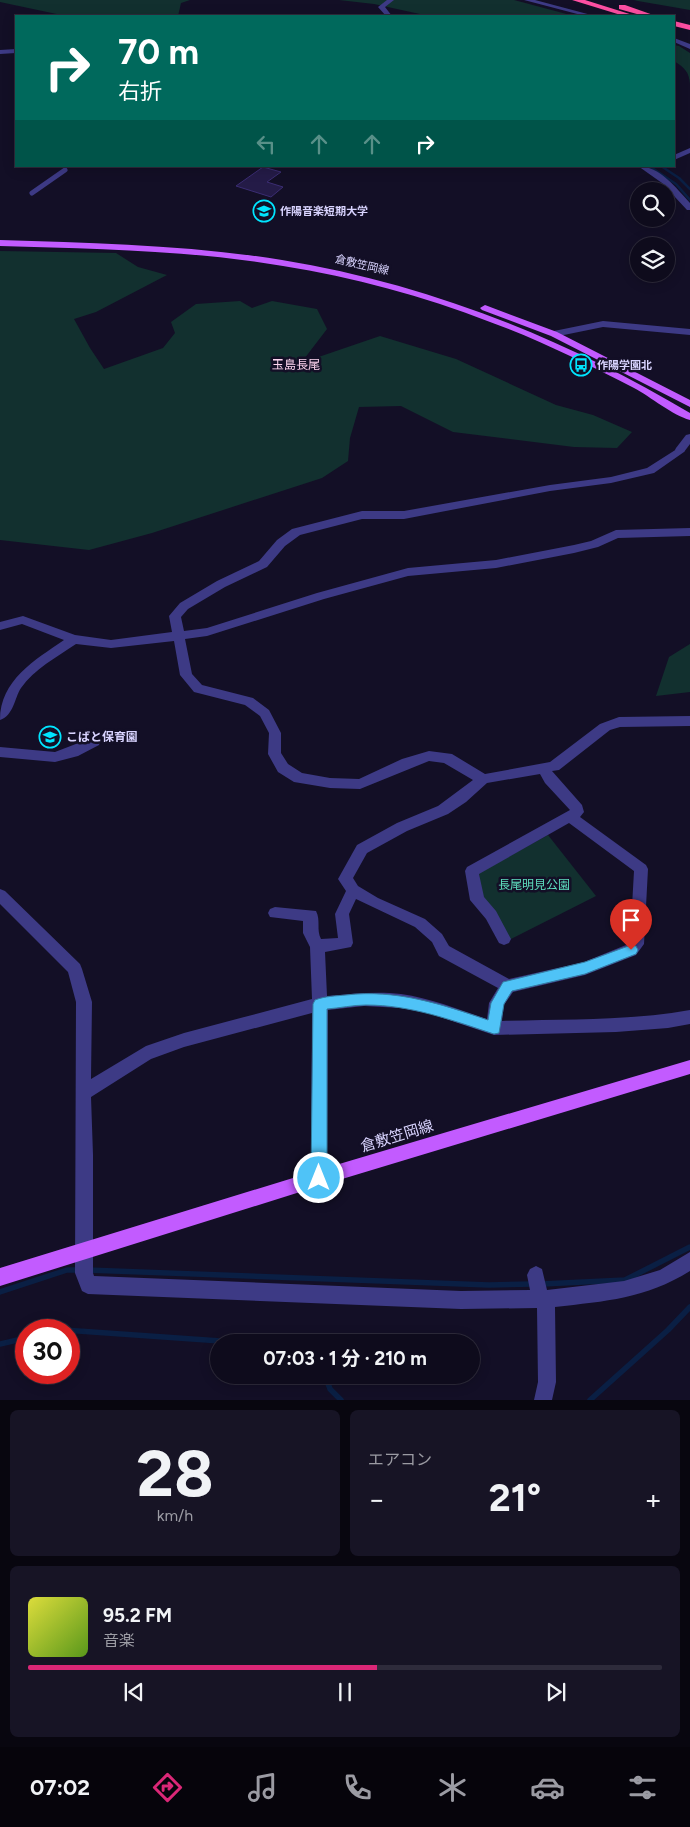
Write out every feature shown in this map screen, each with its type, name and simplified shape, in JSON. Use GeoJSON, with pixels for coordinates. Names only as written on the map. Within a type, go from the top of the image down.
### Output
{"type":"FeatureCollection","features":[{"type":"Feature","properties":{"kind":"highway"},"geometry":{"type":"LineString","coordinates":[[576,0],[628,15]]}},
{"type":"Feature","properties":{"kind":"highway"},"geometry":{"type":"LineString","coordinates":[[597,0],[649,15]]}},
{"type":"Feature","properties":{"kind":"highway"},"geometry":{"type":"LineString","coordinates":[[675,23],[690,28]]}},
{"type":"Feature","properties":{"kind":"highway"},"geometry":{"type":"LineString","coordinates":[[675,29],[690,34]]}},
{"type":"Feature","properties":{"kind":"main road","name":"倉敷笠岡線"},"geometry":{"type":"LineString","coordinates":[[0,236],[190,245],[286,258],[402,283],[488,309],[554,334],[690,404]]}},
{"type":"Feature","properties":{"kind":"main road","name":"倉敷笠岡線"},"geometry":{"type":"LineString","coordinates":[[0,243],[121,247],[189,252],[282,263],[398,288],[480,315],[562,348],[690,417]]}},
{"type":"Feature","properties":{"kind":"main road","name":"倉敷笠岡線"},"geometry":{"type":"LineString","coordinates":[[0,1277],[85,1263],[319,1178],[690,1067]]}},
{"type":"Feature","properties":{"kind":"street"},"geometry":{"type":"LineString","coordinates":[[388,15],[381,7],[390,0]]}},
{"type":"Feature","properties":{"kind":"street"},"geometry":{"type":"LineString","coordinates":[[527,0],[588,15]]}},
{"type":"Feature","properties":{"kind":"street"},"geometry":{"type":"LineString","coordinates":[[675,40],[690,47]]}},
{"type":"Feature","properties":{"kind":"street"},"geometry":{"type":"LineString","coordinates":[[0,52],[15,52]]}},
{"type":"Feature","properties":{"kind":"street"},"geometry":{"type":"LineString","coordinates":[[675,158],[690,150]]}},
{"type":"Feature","properties":{"kind":"street"},"geometry":{"type":"LineString","coordinates":[[644,167],[665,181],[690,208]]}},
{"type":"Feature","properties":{"kind":"street"},"geometry":{"type":"LineString","coordinates":[[657,167],[684,187]]}},
{"type":"Feature","properties":{"kind":"street"},"geometry":{"type":"LineString","coordinates":[[32,193],[65,170]]}},
{"type":"Feature","properties":{"kind":"street"},"geometry":{"type":"LineString","coordinates":[[554,334],[602,324],[690,332]]}},
{"type":"Feature","properties":{"kind":"street"},"geometry":{"type":"LineString","coordinates":[[483,778],[446,758],[429,756],[407,763],[360,784],[330,783],[299,778],[283,768],[274,754],[275,733],[265,713],[249,701],[198,689],[186,675],[175,616],[184,606],[221,584],[263,564],[281,543],[296,532],[362,515],[404,514],[550,488],[611,480],[650,471],[680,450],[690,437]]}},
{"type":"Feature","properties":{"kind":"street"},"geometry":{"type":"LineString","coordinates":[[0,626],[23,620],[74,639],[111,644],[178,636],[207,632],[321,596],[408,572],[496,564],[594,544],[616,534],[690,532]]}},
{"type":"Feature","properties":{"kind":"street"},"geometry":{"type":"LineString","coordinates":[[0,714],[5,711],[14,688],[30,671],[74,639]]}},
{"type":"Feature","properties":{"kind":"street"},"geometry":{"type":"LineString","coordinates":[[571,817],[641,869],[637,944],[631,950],[585,968],[508,986],[444,951],[438,938],[420,923],[373,902],[353,890],[345,879],[362,849],[402,828],[443,810],[461,798],[483,778],[554,766],[605,727],[619,722],[690,721]]}},
{"type":"Feature","properties":{"kind":"street"},"geometry":{"type":"LineString","coordinates":[[0,752],[55,757],[73,752],[94,742]]}},
{"type":"Feature","properties":{"kind":"street"},"geometry":{"type":"LineString","coordinates":[[504,939],[491,915],[477,900],[472,871],[578,812],[550,779],[544,768]]}},
{"type":"Feature","properties":{"kind":"street"},"geometry":{"type":"LineString","coordinates":[[317,946],[346,943],[342,914],[353,890]]}},
{"type":"Feature","properties":{"kind":"street"},"geometry":{"type":"LineString","coordinates":[[0,896],[74,969],[84,1002],[85,1263],[88,1285],[461,1300],[543,1299],[624,1290],[664,1277],[690,1261]]}},
{"type":"Feature","properties":{"kind":"street"},"geometry":{"type":"LineString","coordinates":[[276,912],[311,915],[310,933],[317,946],[320,1004],[319,1178]]}},
{"type":"Feature","properties":{"kind":"street"},"geometry":{"type":"LineString","coordinates":[[494,1028],[497,1003],[508,986]]}},
{"type":"Feature","properties":{"kind":"street"},"geometry":{"type":"LineString","coordinates":[[83,1093],[146,1053],[184,1040],[320,1004],[364,999],[401,1001],[430,1007],[494,1028],[616,1025],[668,1021],[690,1017]]}},
{"type":"Feature","properties":{"kind":"street"},"geometry":{"type":"LineString","coordinates":[[536,1275],[543,1299],[546,1382],[543,1400]]}},
{"type":"Feature","properties":{"kind":"green space"},"geometry":{"type":"Polygon","coordinates":[[[0,0],[190,0],[181,3],[178,15],[61,15],[0,2],[0,0]]]}},
{"type":"Feature","properties":{"kind":"green space"},"geometry":{"type":"Polygon","coordinates":[[[339,0],[514,0],[570,15],[424,15],[374,4],[339,0]]]}},
{"type":"Feature","properties":{"kind":"green space"},"geometry":{"type":"Polygon","coordinates":[[[634,0],[690,0],[690,10],[638,1],[634,0]]]}},
{"type":"Feature","properties":{"kind":"green space"},"geometry":{"type":"Polygon","coordinates":[[[675,45],[690,53],[690,84],[689,76],[675,62],[675,45]]]}},
{"type":"Feature","properties":{"kind":"green space"},"geometry":{"type":"Polygon","coordinates":[[[0,251],[116,253],[138,267],[167,275],[96,312],[74,319],[104,369],[163,348],[175,333],[171,322],[196,304],[240,301],[252,308],[272,301],[317,309],[327,329],[301,363],[380,336],[456,359],[556,405],[593,415],[632,432],[617,448],[574,447],[453,432],[401,406],[359,407],[350,438],[348,461],[322,478],[152,533],[89,550],[0,540],[0,251]]]}},
{"type":"Feature","properties":{"kind":"green space"},"geometry":{"type":"Polygon","coordinates":[[[690,644],[690,692],[656,696],[669,657],[690,644]]]}},
{"type":"Feature","properties":{"kind":"green space","name":"長尾明見公園"},"geometry":{"type":"Polygon","coordinates":[[[548,835],[596,896],[509,940],[481,896],[479,873],[548,835]]]}},
{"type":"Feature","properties":{"kind":"building"},"geometry":{"type":"Polygon","coordinates":[[[263,167],[281,172],[267,182],[283,187],[271,197],[236,186],[263,167]]]}},
{"type":"Feature","properties":{"kind":"waterway"},"geometry":{"type":"LineString","coordinates":[[650,167],[676,184],[690,200]]}},
{"type":"Feature","properties":{"kind":"waterway"},"geometry":{"type":"LineString","coordinates":[[662,167],[679,178],[690,189]]}},
{"type":"Feature","properties":{"kind":"waterway"},"geometry":{"type":"LineString","coordinates":[[542,1284],[625,1280],[690,1247]]}},
{"type":"Feature","properties":{"kind":"waterway"},"geometry":{"type":"LineString","coordinates":[[0,1292],[67,1270],[79,1270]]}},
{"type":"Feature","properties":{"kind":"waterway"},"geometry":{"type":"LineString","coordinates":[[87,1270],[489,1285],[534,1284]]}},
{"type":"Feature","properties":{"kind":"waterway"},"geometry":{"type":"LineString","coordinates":[[590,1400],[668,1330],[690,1307]]}},
{"type":"Feature","properties":{"kind":"waterway"},"geometry":{"type":"LineString","coordinates":[[80,1331],[210,1340]]}},
{"type":"Feature","properties":{"kind":"waterway"},"geometry":{"type":"LineString","coordinates":[[0,1344],[15,1341]]}},
{"type":"Feature","properties":{"kind":"waterway"},"geometry":{"type":"LineString","coordinates":[[328,1384],[330,1389],[341,1400]]}},
{"type":"Feature","properties":{"kind":"place","name":"作陽音楽短期大学"},"geometry":{"type":"Point","coordinates":[264,211]}},
{"type":"Feature","properties":{"kind":"place","name":"作陽学園北"},"geometry":{"type":"Point","coordinates":[581,365]}},
{"type":"Feature","properties":{"kind":"place","name":"こばと保育園"},"geometry":{"type":"Point","coordinates":[50,737]}},
{"type":"Feature","properties":{"kind":"district","name":"玉島長尾"},"geometry":{"type":"Point","coordinates":[296,365]}},
{"type":"Feature","properties":{"kind":"route"},"geometry":{"type":"LineString","coordinates":[[319,1178],[320,1004],[364,999],[401,1001],[430,1007],[494,1028],[497,1003],[508,986],[585,968],[631,950]]}}]}
